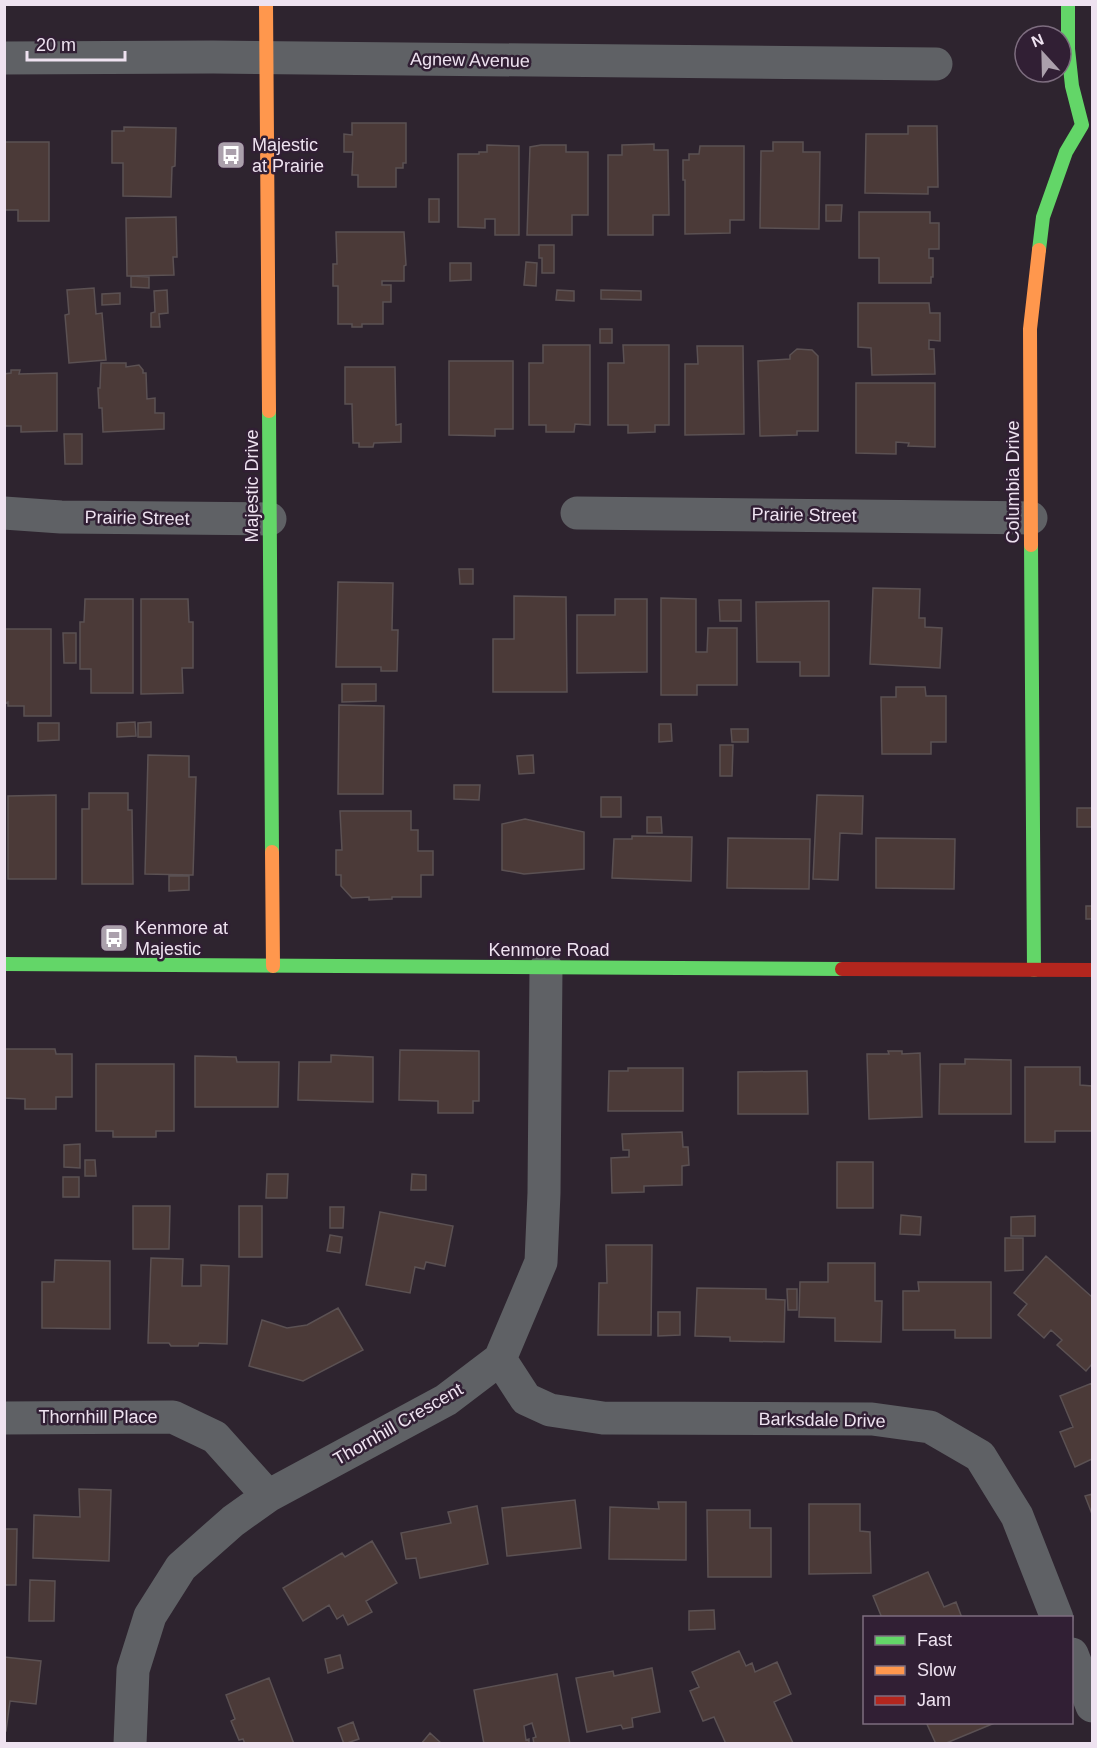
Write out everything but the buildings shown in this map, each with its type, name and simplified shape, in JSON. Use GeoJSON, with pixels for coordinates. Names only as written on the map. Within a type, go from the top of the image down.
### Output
{"type":"FeatureCollection","features":[{"type":"Feature","properties":{"kind":"street","name":"Majestic Drive"},"geometry":{"type":"LineString","coordinates":[[266,4],[273,966]]}},
{"type":"Feature","properties":{"kind":"street","name":"Columbia Drive"},"geometry":{"type":"LineString","coordinates":[[1034,970],[1030,329],[1043,217],[1065,152],[1087,125],[1072,86],[1068,49],[1068,4]]}},
{"type":"Feature","properties":{"kind":"street","name":"Agnew Avenue"},"geometry":{"type":"LineString","coordinates":[[4,58],[936,64]]}},
{"type":"Feature","properties":{"kind":"street","name":"Prairie Street"},"geometry":{"type":"LineString","coordinates":[[4,513],[61,517],[270,519]]}},
{"type":"Feature","properties":{"kind":"street","name":"Prairie Street"},"geometry":{"type":"LineString","coordinates":[[577,513],[1031,518]]}},
{"type":"Feature","properties":{"kind":"street","name":"Kenmore Road"},"geometry":{"type":"LineString","coordinates":[[4,964],[1092,970]]}},
{"type":"Feature","properties":{"kind":"street","name":"Thornhill Crescent"},"geometry":{"type":"LineString","coordinates":[[130,1743],[133,1670],[150,1616],[181,1567],[233,1521],[268,1496],[446,1400],[500,1359],[541,1262],[544,1193],[546,968]]}},
{"type":"Feature","properties":{"kind":"street","name":"Barksdale Drive"},"geometry":{"type":"LineString","coordinates":[[500,1359],[526,1400],[550,1410],[603,1418],[872,1419],[930,1427],[980,1456],[1017,1516],[1057,1616]]}},
{"type":"Feature","properties":{"kind":"street","name":"Thornhill Place"},"geometry":{"type":"LineString","coordinates":[[4,1418],[173,1417],[215,1437],[268,1496]]}},
{"type":"Feature","properties":{"kind":"street"},"geometry":{"type":"LineString","coordinates":[[1073,1659],[1092,1706]]}},
{"type":"Feature","properties":{"kind":"traffic: fast"},"geometry":{"type":"LineString","coordinates":[[1039,250],[1043,217],[1066,152],[1082,125],[1072,86],[1068,49],[1068,4]]}},
{"type":"Feature","properties":{"kind":"traffic: fast"},"geometry":{"type":"LineString","coordinates":[[269,411],[272,852]]}},
{"type":"Feature","properties":{"kind":"traffic: fast"},"geometry":{"type":"LineString","coordinates":[[1031,545],[1034,970]]}},
{"type":"Feature","properties":{"kind":"traffic: fast"},"geometry":{"type":"LineString","coordinates":[[4,964],[842,969]]}},
{"type":"Feature","properties":{"kind":"traffic: slow"},"geometry":{"type":"LineString","coordinates":[[266,4],[269,411]]}},
{"type":"Feature","properties":{"kind":"traffic: slow"},"geometry":{"type":"LineString","coordinates":[[1031,545],[1030,329],[1039,250]]}},
{"type":"Feature","properties":{"kind":"traffic: slow"},"geometry":{"type":"LineString","coordinates":[[272,852],[273,966]]}},
{"type":"Feature","properties":{"kind":"traffic: jam"},"geometry":{"type":"LineString","coordinates":[[842,969],[1092,970]]}},
{"type":"Feature","properties":{"kind":"place","name":"Majestic at Prairie"},"geometry":{"type":"Point","coordinates":[231,155]}},
{"type":"Feature","properties":{"kind":"place","name":"Kenmore at Majestic"},"geometry":{"type":"Point","coordinates":[114,938]}}]}
